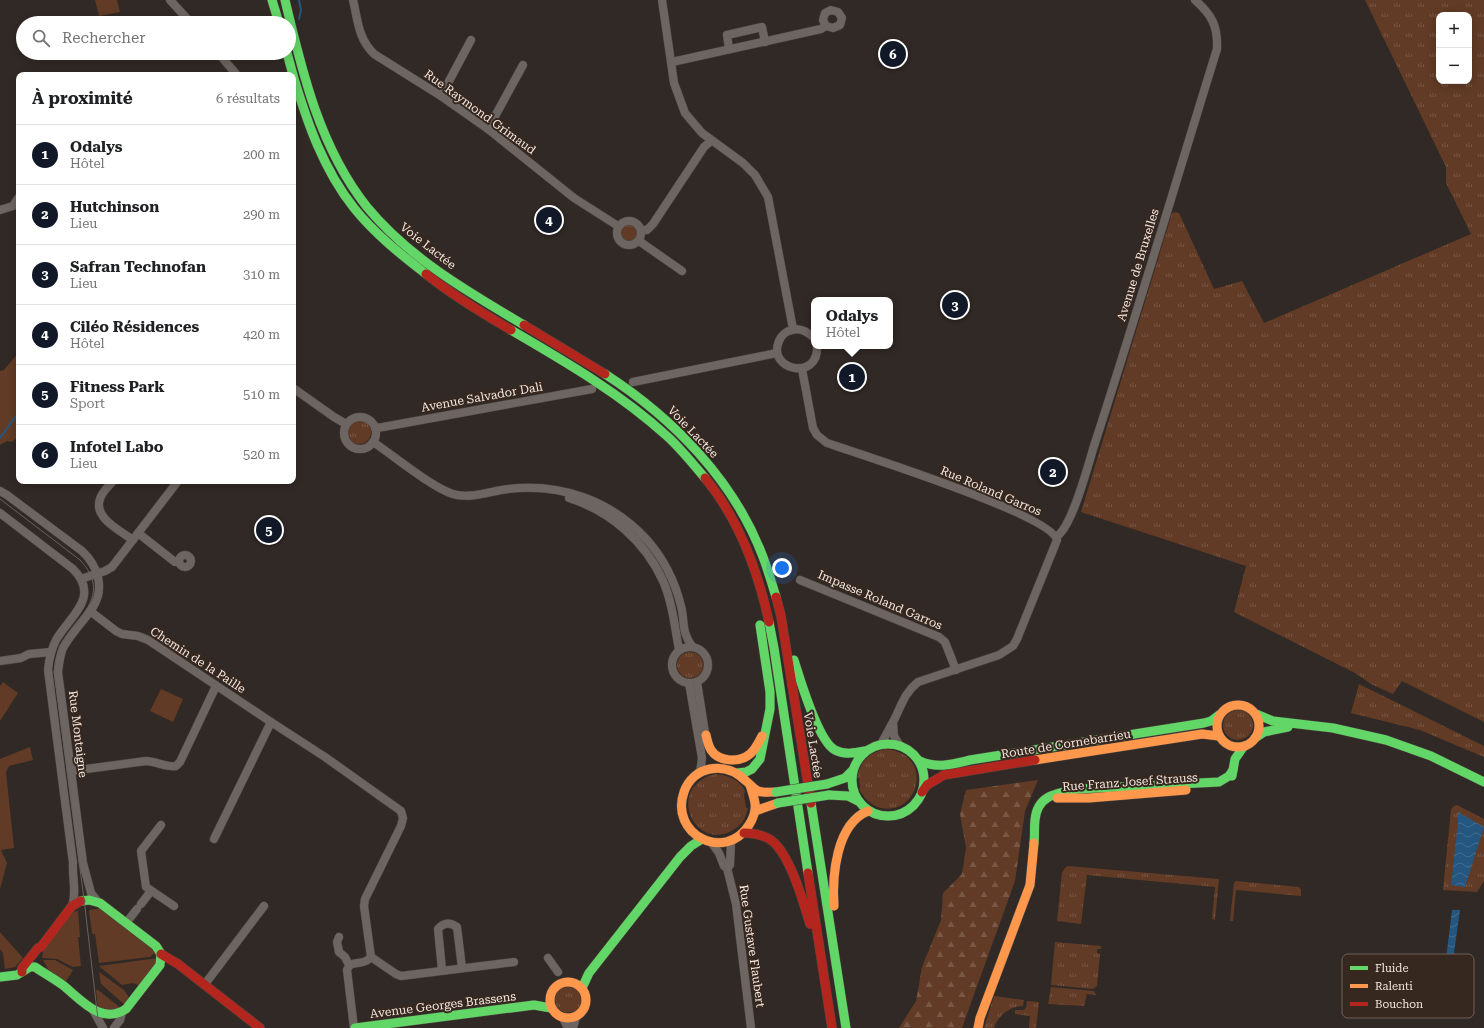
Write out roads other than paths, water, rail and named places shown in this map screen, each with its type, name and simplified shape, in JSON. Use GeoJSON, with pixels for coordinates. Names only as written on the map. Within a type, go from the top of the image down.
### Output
{"type":"FeatureCollection","features":[{"type":"Feature","properties":{"kind":"main road"},"geometry":{"type":"LineString","coordinates":[[273,0],[277,16]]}},
{"type":"Feature","properties":{"kind":"main road","name":"Voie Lactée"},"geometry":{"type":"LineString","coordinates":[[285,0],[289,16]]}},
{"type":"Feature","properties":{"kind":"main road","name":"Voie Lactée"},"geometry":{"type":"LineString","coordinates":[[296,45],[319,120],[340,165],[355,190],[391,232],[434,268],[615,381],[647,403],[684,437],[709,465],[730,493],[749,527],[762,556],[772,581],[781,616],[846,1028]]}},
{"type":"Feature","properties":{"kind":"main road","name":"Voie Lactée"},"geometry":{"type":"LineString","coordinates":[[289,60],[292,72]]}},
{"type":"Feature","properties":{"kind":"main road","name":"Voie Lactée"},"geometry":{"type":"LineString","coordinates":[[296,85],[309,126],[319,151],[354,208],[379,236],[430,279],[466,303],[582,372],[639,411],[668,437],[693,463],[706,479],[729,515],[742,540],[764,601],[774,648],[832,1028]]}},
{"type":"Feature","properties":{"kind":"main road"},"geometry":{"type":"LineString","coordinates":[[693,463],[691,469],[718,510],[731,535],[743,565]]}},
{"type":"Feature","properties":{"kind":"main road"},"geometry":{"type":"LineString","coordinates":[[737,773],[749,770],[760,761],[769,719],[770,701],[758,614]]}},
{"type":"Feature","properties":{"kind":"main road"},"geometry":{"type":"LineString","coordinates":[[784,641],[790,644],[800,677],[820,730],[828,746],[841,753],[847,754],[865,751],[881,744],[893,744],[912,753],[920,761],[924,772],[922,792],[914,806],[902,814],[883,816],[868,811],[858,801],[851,784],[852,771],[857,760],[865,751]]}},
{"type":"Feature","properties":{"kind":"main road"},"geometry":{"type":"LineString","coordinates":[[1255,738],[1260,726],[1256,714],[1252,709],[1245,705],[1230,705],[1219,715],[1216,726],[1219,736],[1230,746],[1237,747],[1250,743],[1264,732],[1273,729],[1307,725]]}},
{"type":"Feature","properties":{"kind":"main road"},"geometry":{"type":"LineString","coordinates":[[1256,714],[1273,721],[1333,728],[1360,733],[1393,742],[1431,756],[1484,782]]}},
{"type":"Feature","properties":{"kind":"main road","name":"Route de Cornebarrieu"},"geometry":{"type":"LineString","coordinates":[[920,761],[926,766],[937,766],[978,758],[1204,723],[1211,721],[1219,715]]}},
{"type":"Feature","properties":{"kind":"main road"},"geometry":{"type":"LineString","coordinates":[[706,735],[709,745],[714,753],[720,757],[734,760],[745,758],[754,750],[766,730]]}},
{"type":"Feature","properties":{"kind":"main road","name":"Route de Cornebarrieu"},"geometry":{"type":"LineString","coordinates":[[922,792],[927,784],[944,775],[1202,734],[1219,736]]}},
{"type":"Feature","properties":{"kind":"main road"},"geometry":{"type":"LineString","coordinates":[[1230,746],[1235,758]]}},
{"type":"Feature","properties":{"kind":"main road","name":"Rue Franz Josef Strauss"},"geometry":{"type":"LineString","coordinates":[[978,1028],[1030,884],[1033,867],[1036,819],[1040,806],[1048,797],[1059,792],[1116,786],[1219,782],[1229,776],[1233,770],[1235,758],[1244,746]]}},
{"type":"Feature","properties":{"kind":"main road"},"geometry":{"type":"LineString","coordinates":[[680,857],[688,838],[682,814],[682,796],[690,780],[700,773],[709,769],[718,768],[728,770],[737,773],[758,791],[776,792],[837,782],[845,778],[852,771]]}},
{"type":"Feature","properties":{"kind":"main road"},"geometry":{"type":"LineString","coordinates":[[686,826],[693,834],[711,842],[721,843],[730,841],[744,833],[752,823],[755,811],[756,802],[750,785]]}},
{"type":"Feature","properties":{"kind":"main road"},"geometry":{"type":"LineString","coordinates":[[755,811],[778,803],[829,795],[848,796],[858,801]]}},
{"type":"Feature","properties":{"kind":"main road"},"geometry":{"type":"LineString","coordinates":[[837,972],[833,892],[834,871],[848,826],[854,818],[868,811]]}},
{"type":"Feature","properties":{"kind":"main road"},"geometry":{"type":"LineString","coordinates":[[744,833],[762,836],[772,841],[780,850],[798,889],[822,958]]}},
{"type":"Feature","properties":{"kind":"main road"},"geometry":{"type":"LineString","coordinates":[[582,988],[589,974],[680,857],[691,846],[702,839]]}},
{"type":"Feature","properties":{"kind":"main road"},"geometry":{"type":"LineString","coordinates":[[23,971],[38,948],[72,906],[78,901],[90,899],[100,903],[156,946],[161,954],[178,964],[205,984],[260,1028]]}},
{"type":"Feature","properties":{"kind":"main road"},"geometry":{"type":"LineString","coordinates":[[40,947],[41,964],[47,975]]}},
{"type":"Feature","properties":{"kind":"main road"},"geometry":{"type":"LineString","coordinates":[[0,977],[17,975],[30,967],[35,967],[65,987],[84,1004],[94,1010],[110,1016],[118,1016],[160,965],[161,954]]}},
{"type":"Feature","properties":{"kind":"main road"},"geometry":{"type":"LineString","coordinates":[[160,965],[172,961]]}},
{"type":"Feature","properties":{"kind":"main road"},"geometry":{"type":"LineString","coordinates":[[574,983],[589,974]]}},
{"type":"Feature","properties":{"kind":"main road"},"geometry":{"type":"LineString","coordinates":[[566,982],[574,983],[582,988],[586,999],[585,1008],[582,1013],[576,1017],[571,1019],[563,1018],[556,1014],[551,1008],[549,1000],[551,993],[559,984],[566,982]]}},
{"type":"Feature","properties":{"kind":"main road","name":"Avenue Georges Brassens"},"geometry":{"type":"LineString","coordinates":[[534,1005],[551,993]]}},
{"type":"Feature","properties":{"kind":"main road","name":"Avenue Georges Brassens"},"geometry":{"type":"LineString","coordinates":[[354,1028],[534,1005],[551,1008]]}},
{"type":"Feature","properties":{"kind":"street"},"geometry":{"type":"LineString","coordinates":[[170,0],[185,16]]}},
{"type":"Feature","properties":{"kind":"street","name":"Rue Raymond Grimaud"},"geometry":{"type":"LineString","coordinates":[[353,0],[362,38],[366,46],[374,54],[441,96],[488,129],[574,198],[618,226]]}},
{"type":"Feature","properties":{"kind":"street"},"geometry":{"type":"LineString","coordinates":[[662,0],[674,83],[682,108],[694,125],[711,141],[743,163],[755,175],[768,197],[793,329]]}},
{"type":"Feature","properties":{"kind":"street","name":"Avenue de Bruxelles"},"geometry":{"type":"LineString","coordinates":[[1056,537],[1063,531],[1071,517],[1217,49],[1217,34],[1213,22],[1205,9],[1195,0]]}},
{"type":"Feature","properties":{"kind":"street"},"geometry":{"type":"LineString","coordinates":[[672,62],[821,29],[826,26]]}},
{"type":"Feature","properties":{"kind":"street"},"geometry":{"type":"LineString","coordinates":[[729,49],[727,35],[762,27],[765,42]]}},
{"type":"Feature","properties":{"kind":"street"},"geometry":{"type":"LineString","coordinates":[[441,96],[471,40]]}},
{"type":"Feature","properties":{"kind":"street"},"geometry":{"type":"LineString","coordinates":[[224,60],[234,72]]}},
{"type":"Feature","properties":{"kind":"street"},"geometry":{"type":"LineString","coordinates":[[488,129],[523,65]]}},
{"type":"Feature","properties":{"kind":"street"},"geometry":{"type":"LineString","coordinates":[[641,230],[647,230],[653,224],[701,151],[711,141]]}},
{"type":"Feature","properties":{"kind":"street"},"geometry":{"type":"LineString","coordinates":[[0,210],[12,206],[16,201]]}},
{"type":"Feature","properties":{"kind":"street"},"geometry":{"type":"LineString","coordinates":[[631,221],[637,224],[641,230],[639,241],[633,245],[627,246],[621,243],[617,237],[616,231],[618,226],[624,222],[631,221]]}},
{"type":"Feature","properties":{"kind":"street"},"geometry":{"type":"LineString","coordinates":[[639,241],[682,271]]}},
{"type":"Feature","properties":{"kind":"street"},"geometry":{"type":"LineString","coordinates":[[811,334],[801,329],[793,329],[786,332],[781,338],[777,353],[780,360],[786,366],[794,369],[802,369],[811,364],[814,360],[817,349]]}},
{"type":"Feature","properties":{"kind":"street"},"geometry":{"type":"LineString","coordinates":[[632,382],[777,353]]}},
{"type":"Feature","properties":{"kind":"street","name":"Rue Roland Garros"},"geometry":{"type":"LineString","coordinates":[[802,369],[813,428],[817,435],[827,443],[958,489],[1012,511],[1045,528],[1056,537]]}},
{"type":"Feature","properties":{"kind":"street","name":"Avenue Salvador Dali"},"geometry":{"type":"LineString","coordinates":[[375,428],[592,389]]}},
{"type":"Feature","properties":{"kind":"street"},"geometry":{"type":"LineString","coordinates":[[296,390],[346,424]]}},
{"type":"Feature","properties":{"kind":"street"},"geometry":{"type":"LineString","coordinates":[[362,416],[370,420],[375,428],[376,433],[373,442],[362,449],[357,449],[349,445],[343,435],[346,424],[353,418],[362,416]]}},
{"type":"Feature","properties":{"kind":"street"},"geometry":{"type":"LineString","coordinates":[[373,442],[434,485],[452,494],[464,496],[522,487],[540,487],[560,490],[583,496],[629,521],[647,540],[671,576],[682,608],[686,636],[692,646]]}},
{"type":"Feature","properties":{"kind":"street"},"geometry":{"type":"LineString","coordinates":[[110,484],[102,494],[98,506],[105,519],[175,562],[179,562]]}},
{"type":"Feature","properties":{"kind":"street"},"geometry":{"type":"LineString","coordinates":[[0,513],[73,569],[81,579],[98,574],[112,567],[176,484]]}},
{"type":"Feature","properties":{"kind":"street"},"geometry":{"type":"LineString","coordinates":[[434,485],[445,495],[457,500],[471,500],[518,492],[552,494],[578,501],[625,524],[629,521]]}},
{"type":"Feature","properties":{"kind":"street"},"geometry":{"type":"LineString","coordinates":[[0,491],[82,551],[90,560],[98,574]]}},
{"type":"Feature","properties":{"kind":"street"},"geometry":{"type":"LineString","coordinates":[[609,517],[631,534],[644,548],[663,582],[674,623],[678,650]]}},
{"type":"Feature","properties":{"kind":"street"},"geometry":{"type":"LineString","coordinates":[[881,744],[904,697],[910,688],[918,682],[999,655],[1013,646],[1056,544],[1056,537]]}},
{"type":"Feature","properties":{"kind":"street"},"geometry":{"type":"LineString","coordinates":[[644,548],[656,552]]}},
{"type":"Feature","properties":{"kind":"street","name":"Rue Montaigne"},"geometry":{"type":"LineString","coordinates":[[98,574],[98,595],[90,611],[64,646],[59,663],[58,677],[82,855],[90,893],[100,903]]}},
{"type":"Feature","properties":{"kind":"street","name":"Rue Montaigne"},"geometry":{"type":"LineString","coordinates":[[72,906],[75,894],[72,874],[73,863],[49,675],[49,663],[51,652],[58,637],[81,605],[84,591],[81,579]]}},
{"type":"Feature","properties":{"kind":"street","name":"Impasse Roland Garros"},"geometry":{"type":"LineString","coordinates":[[800,580],[939,637],[945,642],[956,670]]}},
{"type":"Feature","properties":{"kind":"street","name":"Chemin de la Paille"},"geometry":{"type":"LineString","coordinates":[[90,611],[116,631],[122,634],[138,636],[148,640],[325,757],[401,811],[403,818],[401,826],[365,899],[364,906],[371,956]]}},
{"type":"Feature","properties":{"kind":"street"},"geometry":{"type":"LineString","coordinates":[[687,646],[692,646],[704,653],[708,662],[705,676],[693,682],[678,678],[672,668],[672,660],[678,650],[687,646]]}},
{"type":"Feature","properties":{"kind":"street"},"geometry":{"type":"LineString","coordinates":[[0,661],[21,658],[29,654],[51,652]]}},
{"type":"Feature","properties":{"kind":"street"},"geometry":{"type":"LineString","coordinates":[[693,682],[706,735],[708,753],[718,768]]}},
{"type":"Feature","properties":{"kind":"street"},"geometry":{"type":"LineString","coordinates":[[693,682],[702,758],[700,773]]}},
{"type":"Feature","properties":{"kind":"street"},"geometry":{"type":"LineString","coordinates":[[71,771],[146,761],[176,766],[180,762],[216,686]]}},
{"type":"Feature","properties":{"kind":"street"},"geometry":{"type":"LineString","coordinates":[[214,839],[270,722]]}},
{"type":"Feature","properties":{"kind":"street"},"geometry":{"type":"LineString","coordinates":[[893,722],[894,736],[900,746]]}},
{"type":"Feature","properties":{"kind":"street"},"geometry":{"type":"LineString","coordinates":[[161,825],[141,851],[146,887],[174,906]]}},
{"type":"Feature","properties":{"kind":"street","name":"Rue Gustave Flaubert"},"geometry":{"type":"LineString","coordinates":[[727,868],[730,865],[730,841]]}},
{"type":"Feature","properties":{"kind":"street","name":"Rue Gustave Flaubert"},"geometry":{"type":"LineString","coordinates":[[711,842],[719,853],[724,866],[727,868],[736,904],[751,1028]]}},
{"type":"Feature","properties":{"kind":"street"},"geometry":{"type":"LineString","coordinates":[[126,923],[150,891]]}},
{"type":"Feature","properties":{"kind":"street"},"geometry":{"type":"LineString","coordinates":[[205,984],[264,906]]}},
{"type":"Feature","properties":{"kind":"street"},"geometry":{"type":"LineString","coordinates":[[442,970],[438,929],[443,924],[451,923],[457,927],[462,968]]}},
{"type":"Feature","properties":{"kind":"street"},"geometry":{"type":"LineString","coordinates":[[339,937],[337,942],[339,952],[349,965]]}},
{"type":"Feature","properties":{"kind":"street"},"geometry":{"type":"LineString","coordinates":[[354,1028],[347,977],[349,965],[353,963],[366,961],[371,956],[401,976],[514,962]]}},
{"type":"Feature","properties":{"kind":"street"},"geometry":{"type":"LineString","coordinates":[[548,958],[558,972]]}},
{"type":"Feature","properties":{"kind":"street"},"geometry":{"type":"LineString","coordinates":[[94,1010],[103,1028]]}},
{"type":"Feature","properties":{"kind":"street"},"geometry":{"type":"LineString","coordinates":[[114,1028],[120,1020],[122,1013]]}},
{"type":"Feature","properties":{"kind":"street"},"geometry":{"type":"LineString","coordinates":[[573,1028],[576,1017]]}},
{"type":"Feature","properties":{"kind":"street"},"geometry":{"type":"LineString","coordinates":[[563,1018],[568,1028]]}},
{"type":"Feature","properties":{"kind":"water"},"geometry":{"type":"Polygon","coordinates":[[[1458,812],[1484,827],[1465,887],[1451,885],[1458,812]]]}},
{"type":"Feature","properties":{"kind":"water"},"geometry":{"type":"Polygon","coordinates":[[[1452,910],[1460,910],[1454,954],[1447,954],[1452,910]]]}},
{"type":"Feature","properties":{"kind":"waterway"},"geometry":{"type":"LineString","coordinates":[[299,0],[301,10],[299,19]]}},
{"type":"Feature","properties":{"kind":"waterway"},"geometry":{"type":"LineString","coordinates":[[0,438],[16,416]]}},
{"type":"Feature","properties":{"kind":"tram line"},"geometry":{"type":"LineString","coordinates":[[0,499],[80,560],[90,573],[93,585],[93,596],[59,651],[54,672],[84,899],[99,1028]]}},
{"type":"Feature","properties":{"kind":"place","name":"Infotel Labo"},"geometry":{"type":"Point","coordinates":[893,54]}},
{"type":"Feature","properties":{"kind":"place","name":"Ciléo Résidences"},"geometry":{"type":"Point","coordinates":[549,220]}},
{"type":"Feature","properties":{"kind":"place","name":"Safran Technofan"},"geometry":{"type":"Point","coordinates":[955,305]}},
{"type":"Feature","properties":{"kind":"place","name":"Odalys"},"geometry":{"type":"Point","coordinates":[852,377]}},
{"type":"Feature","properties":{"kind":"place","name":"Hutchinson"},"geometry":{"type":"Point","coordinates":[1053,472]}},
{"type":"Feature","properties":{"kind":"place","name":"Fitness Park"},"geometry":{"type":"Point","coordinates":[269,530]}}]}
